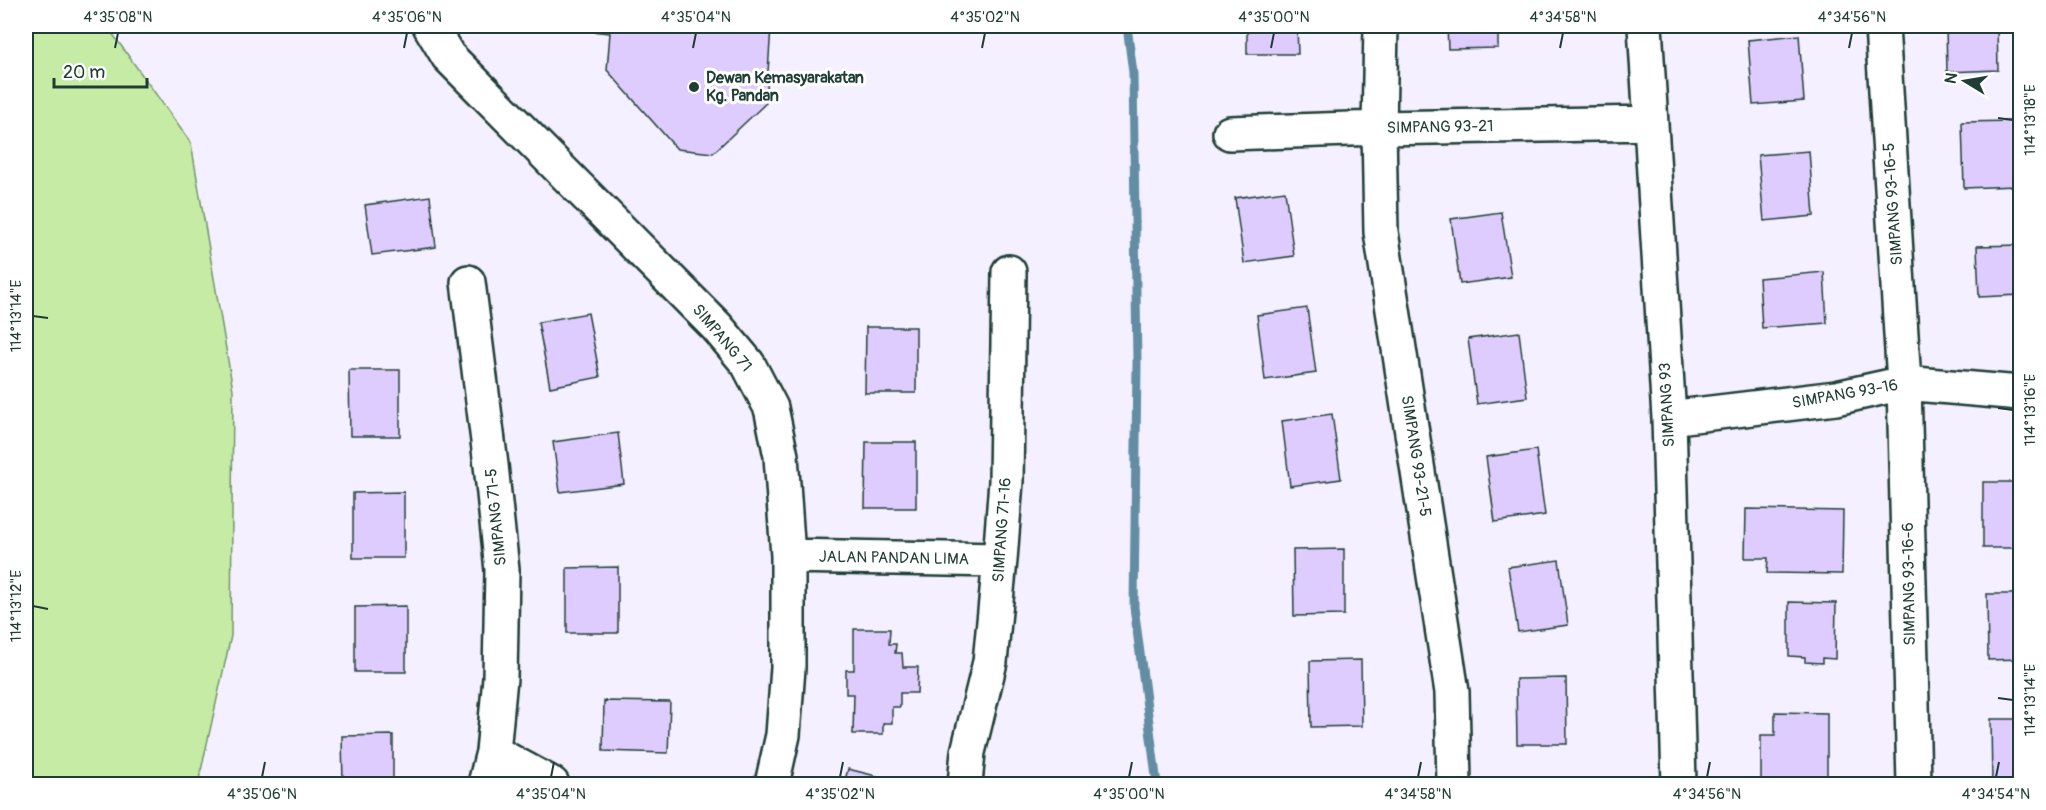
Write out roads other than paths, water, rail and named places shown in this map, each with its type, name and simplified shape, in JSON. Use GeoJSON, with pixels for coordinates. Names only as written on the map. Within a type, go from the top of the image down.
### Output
{"type":"FeatureCollection","features":[{"type":"Feature","properties":{"kind":"street","name":"SIMPANG 71"},"geometry":{"type":"LineString","coordinates":[[430,26],[448,56],[709,319],[748,364],[771,408],[781,456],[788,556],[787,679],[783,735],[772,784]]}},
{"type":"Feature","properties":{"kind":"street","name":"SIMPANG 93-21-5"},"geometry":{"type":"LineString","coordinates":[[1381,26],[1379,128],[1382,232],[1452,692],[1454,784]]}},
{"type":"Feature","properties":{"kind":"street","name":"SIMPANG 93"},"geometry":{"type":"LineString","coordinates":[[1645,26],[1669,418],[1679,784]]}},
{"type":"Feature","properties":{"kind":"street","name":"SIMPANG 93-16-5"},"geometry":{"type":"LineString","coordinates":[[1882,26],[1904,383]]}},
{"type":"Feature","properties":{"kind":"street","name":"SIMPANG 93-21"},"geometry":{"type":"LineString","coordinates":[[1230,134],[1379,128],[1650,123]]}},
{"type":"Feature","properties":{"kind":"street","name":"SIMPANG 71-16"},"geometry":{"type":"LineString","coordinates":[[965,784],[968,752],[990,662],[1000,560],[1006,481],[1009,272]]}},
{"type":"Feature","properties":{"kind":"street","name":"SIMPANG 71-5"},"geometry":{"type":"LineString","coordinates":[[468,282],[502,570],[500,678],[493,752],[485,784]]}},
{"type":"Feature","properties":{"kind":"street","name":"SIMPANG 93-16"},"geometry":{"type":"LineString","coordinates":[[1669,418],[1836,398],[1904,383],[2020,393]]}},
{"type":"Feature","properties":{"kind":"street","name":"SIMPANG 93-16-6"},"geometry":{"type":"LineString","coordinates":[[1904,383],[1914,784]]}},
{"type":"Feature","properties":{"kind":"street","name":"JALAN PANDAN LIMA"},"geometry":{"type":"LineString","coordinates":[[788,556],[1000,560]]}},
{"type":"Feature","properties":{"kind":"street"},"geometry":{"type":"LineString","coordinates":[[493,752],[552,784]]}},
{"type":"Feature","properties":{"kind":"waterway"},"geometry":{"type":"LineString","coordinates":[[1127,26],[1133,73],[1137,363],[1134,607],[1157,784]]}},
{"type":"Feature","properties":{"kind":"place","name":"Dewan Kemasyarakatan Kg. Pandan"},"geometry":{"type":"Point","coordinates":[694,87]}}]}
